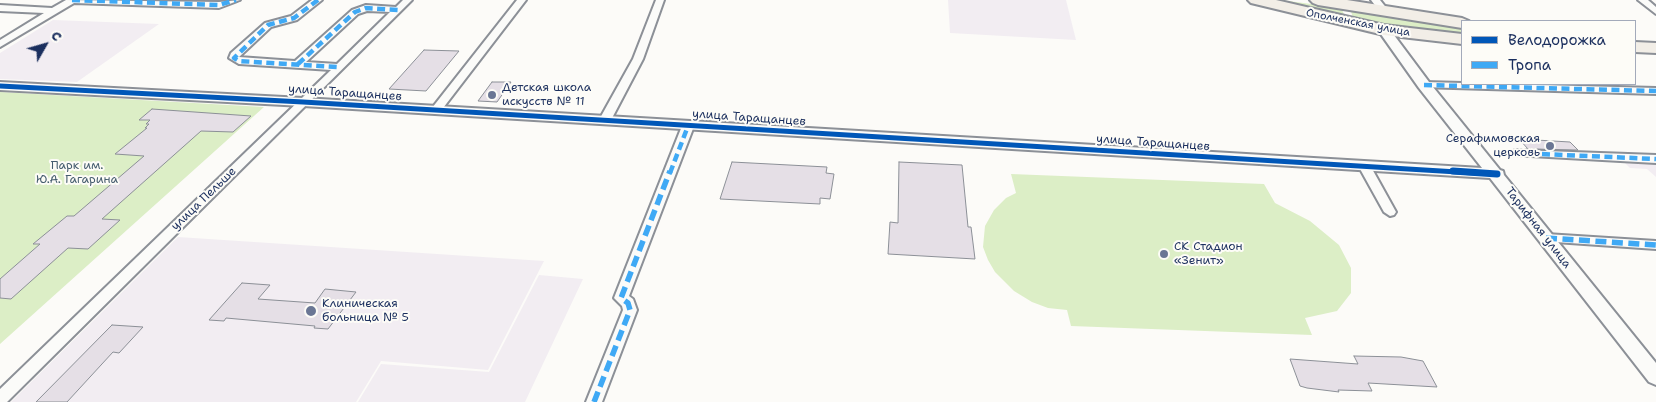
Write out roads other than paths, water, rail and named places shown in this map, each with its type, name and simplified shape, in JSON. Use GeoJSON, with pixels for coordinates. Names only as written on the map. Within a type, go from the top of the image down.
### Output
{"type":"FeatureCollection","features":[{"type":"Feature","properties":{"kind":"highway","name":"Ополченская улица"},"geometry":{"type":"LineString","coordinates":[[1256,0],[1281,4],[1384,30],[1461,39]]}},
{"type":"Feature","properties":{"kind":"highway","name":"Ополченская улица"},"geometry":{"type":"LineString","coordinates":[[1318,0],[1379,5],[1461,23]]}},
{"type":"Feature","properties":{"kind":"highway"},"geometry":{"type":"LineString","coordinates":[[1636,46],[1656,48]]}},
{"type":"Feature","properties":{"kind":"street"},"geometry":{"type":"LineString","coordinates":[[0,44],[72,0],[219,5],[236,0]]}},
{"type":"Feature","properties":{"kind":"street"},"geometry":{"type":"LineString","coordinates":[[318,0],[294,18],[268,25],[234,58],[239,61],[338,66]]}},
{"type":"Feature","properties":{"kind":"street","name":"улица Пельше"},"geometry":{"type":"LineString","coordinates":[[0,399],[338,66],[408,0]]}},
{"type":"Feature","properties":{"kind":"street"},"geometry":{"type":"LineString","coordinates":[[436,110],[522,0]]}},
{"type":"Feature","properties":{"kind":"street"},"geometry":{"type":"LineString","coordinates":[[605,120],[638,59],[660,0]]}},
{"type":"Feature","properties":{"kind":"street"},"geometry":{"type":"LineString","coordinates":[[1642,0],[1656,10]]}},
{"type":"Feature","properties":{"kind":"street"},"geometry":{"type":"LineString","coordinates":[[0,8],[54,11]]}},
{"type":"Feature","properties":{"kind":"street"},"geometry":{"type":"LineString","coordinates":[[298,64],[354,12],[366,8],[398,10]]}},
{"type":"Feature","properties":{"kind":"street","name":"Тарифная улица"},"geometry":{"type":"LineString","coordinates":[[1384,30],[1424,85],[1497,174],[1546,238],[1649,361],[1656,377]]}},
{"type":"Feature","properties":{"kind":"street"},"geometry":{"type":"LineString","coordinates":[[1424,85],[1656,91]]}},
{"type":"Feature","properties":{"kind":"street","name":"улица Таращанцев"},"geometry":{"type":"LineString","coordinates":[[0,86],[303,102],[1497,174]]}},
{"type":"Feature","properties":{"kind":"street"},"geometry":{"type":"LineString","coordinates":[[594,402],[630,310],[628,303],[621,298],[688,126]]}},
{"type":"Feature","properties":{"kind":"street"},"geometry":{"type":"LineString","coordinates":[[1517,153],[1656,159]]}},
{"type":"Feature","properties":{"kind":"street"},"geometry":{"type":"LineString","coordinates":[[1364,167],[1390,212]]}},
{"type":"Feature","properties":{"kind":"street"},"geometry":{"type":"LineString","coordinates":[[1546,238],[1656,245]]}},
{"type":"Feature","properties":{"kind":"place","name":"Детская школа искусств № 11"},"geometry":{"type":"Point","coordinates":[492,95]}},
{"type":"Feature","properties":{"kind":"place","name":"Серафимовская церковь"},"geometry":{"type":"Point","coordinates":[1550,146]}},
{"type":"Feature","properties":{"kind":"place","name":"СК Стадион «Зенит»"},"geometry":{"type":"Point","coordinates":[1164,254]}},
{"type":"Feature","properties":{"kind":"place","name":"Клиническая больница № 5"},"geometry":{"type":"Point","coordinates":[311,311]}},
{"type":"Feature","properties":{"kind":"park label","name":"Парк им. Ю.А. Гагарина"},"geometry":{"type":"Point","coordinates":[77,173]}}]}
